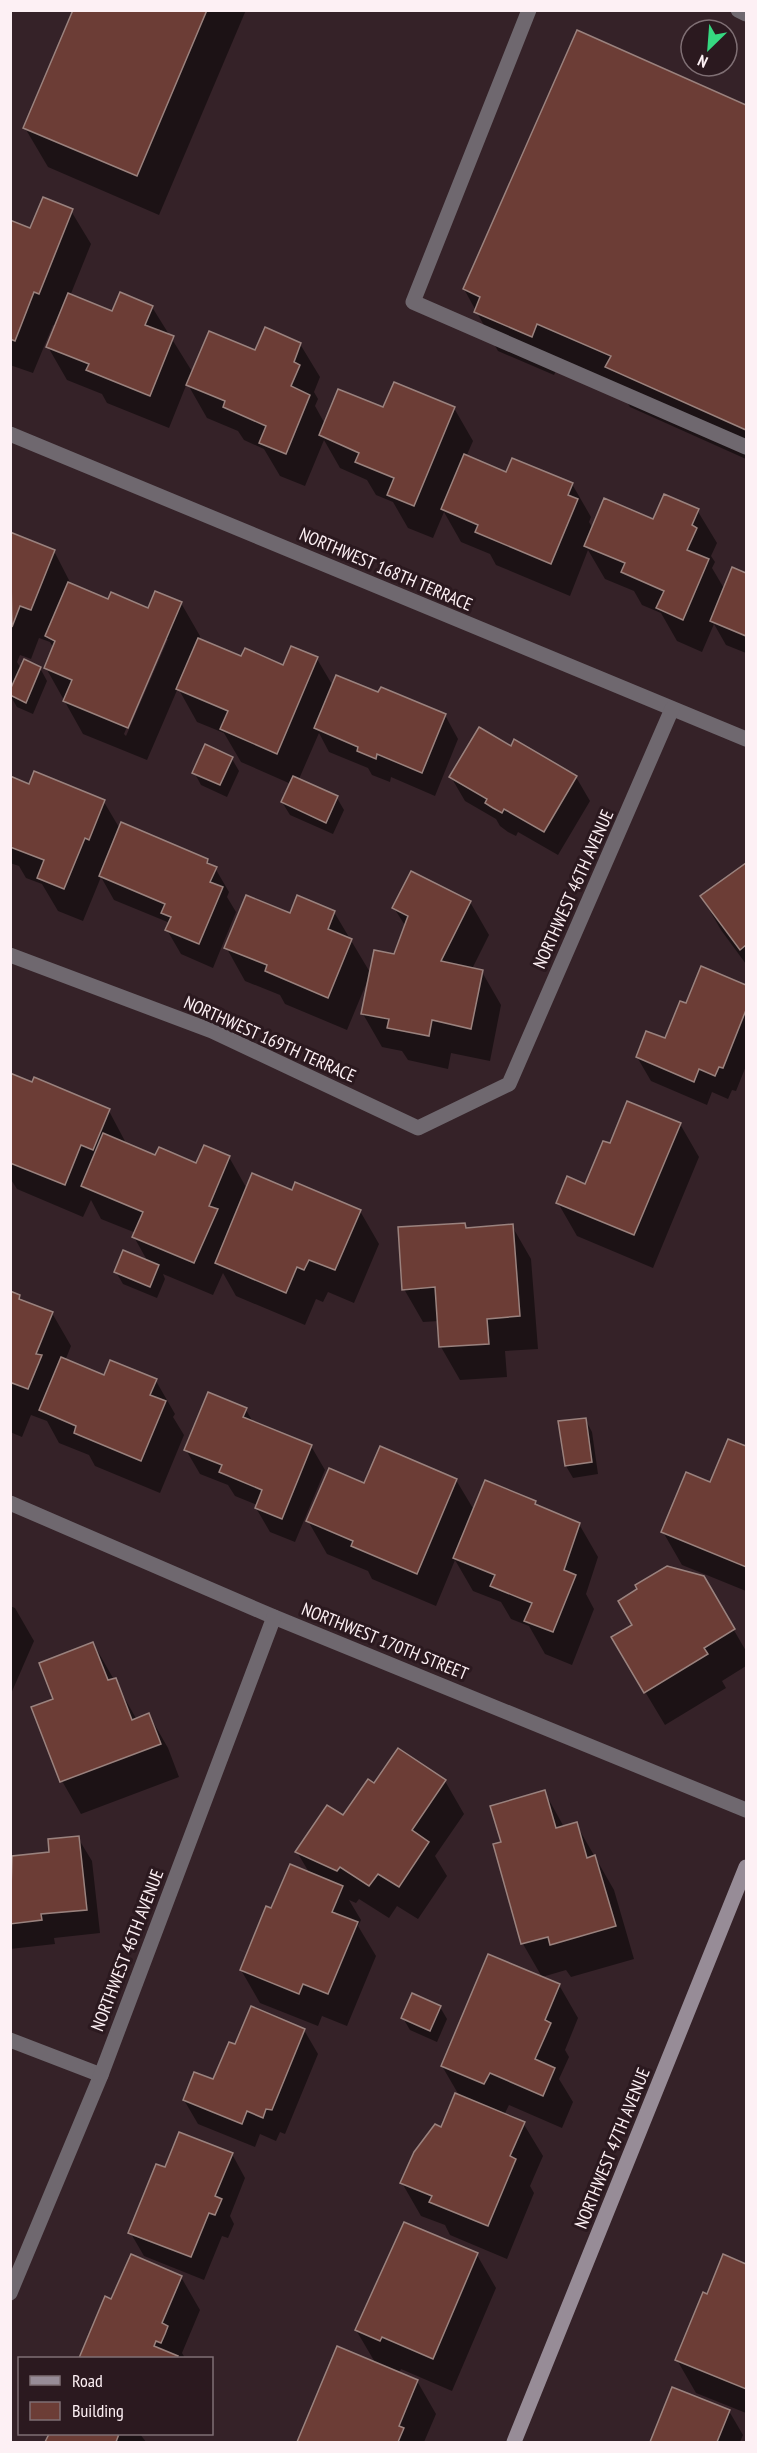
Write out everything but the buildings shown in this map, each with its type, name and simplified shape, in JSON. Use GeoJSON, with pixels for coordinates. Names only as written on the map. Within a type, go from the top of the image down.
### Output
{"type":"FeatureCollection","features":[{"type":"Feature","properties":{"kind":"main road","name":"NORTHWEST 47TH AVENUE"},"geometry":{"type":"LineString","coordinates":[[514,2442],[747,1867]]}},
{"type":"Feature","properties":{"kind":"street"},"geometry":{"type":"LineString","coordinates":[[529,10],[413,302],[747,447]]}},
{"type":"Feature","properties":{"kind":"street"},"geometry":{"type":"LineString","coordinates":[[738,10],[747,14]]}},
{"type":"Feature","properties":{"kind":"street","name":"NORTHWEST 168TH TERRACE"},"geometry":{"type":"LineString","coordinates":[[10,434],[747,739]]}},
{"type":"Feature","properties":{"kind":"street","name":"NORTHWEST 46TH AVENUE"},"geometry":{"type":"LineString","coordinates":[[509,1084],[672,709]]}},
{"type":"Feature","properties":{"kind":"street","name":"NORTHWEST 169TH TERRACE"},"geometry":{"type":"LineString","coordinates":[[10,955],[212,1031],[418,1128],[509,1084]]}},
{"type":"Feature","properties":{"kind":"street","name":"NORTHWEST 170TH STREET"},"geometry":{"type":"LineString","coordinates":[[10,1503],[274,1617],[747,1810]]}},
{"type":"Feature","properties":{"kind":"street","name":"NORTHWEST 46TH AVENUE"},"geometry":{"type":"LineString","coordinates":[[10,2293],[101,2075],[274,1617]]}},
{"type":"Feature","properties":{"kind":"street"},"geometry":{"type":"LineString","coordinates":[[10,2040],[101,2075]]}}]}
